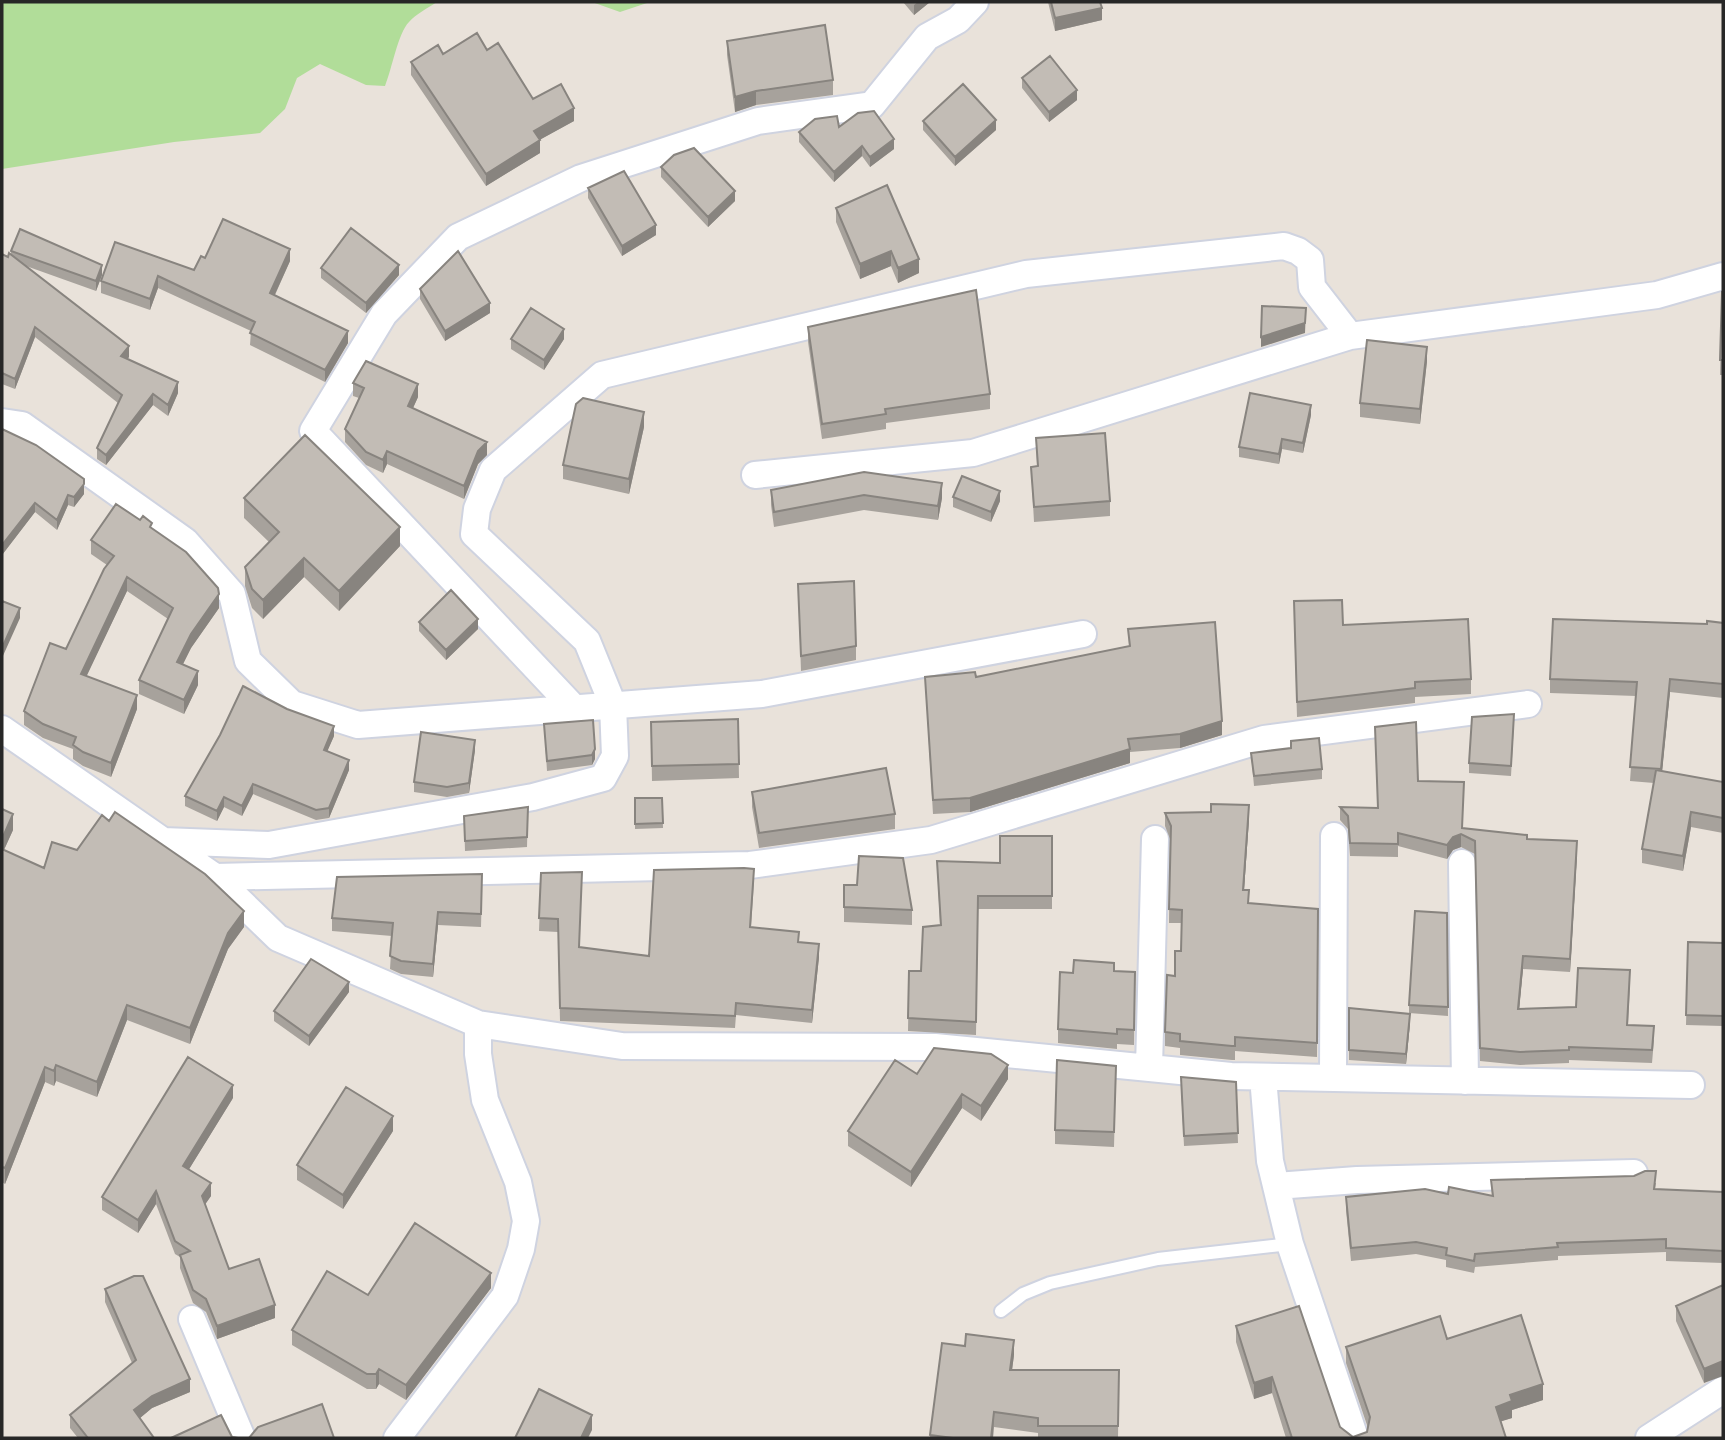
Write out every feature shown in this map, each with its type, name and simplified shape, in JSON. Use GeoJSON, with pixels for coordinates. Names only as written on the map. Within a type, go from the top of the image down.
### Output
{"type":"FeatureCollection","features":[{"type":"Feature","properties":{"kind":"street"},"geometry":{"type":"LineString","coordinates":[[573,708],[313,431],[384,314],[458,237],[581,178],[758,121],[872,105],[928,37],[958,20],[975,2]]}},
{"type":"Feature","properties":{"kind":"street"},"geometry":{"type":"LineString","coordinates":[[163,841],[269,845],[533,797],[603,778],[615,756],[613,705],[587,641],[474,534],[477,509],[493,470],[602,375],[1026,274],[1284,246],[1298,251],[1310,260],[1312,287],[1350,337]]}},
{"type":"Feature","properties":{"kind":"street"},"geometry":{"type":"LineString","coordinates":[[755,475],[973,453],[1350,337],[1657,295],[1723,276]]}},
{"type":"Feature","properties":{"kind":"street"},"geometry":{"type":"LineString","coordinates":[[2,422],[22,425],[185,541],[232,594],[248,661],[292,704],[358,725],[762,694],[1083,634]]}},
{"type":"Feature","properties":{"kind":"street"},"geometry":{"type":"LineString","coordinates":[[215,877],[750,865],[931,840],[1264,739],[1528,704]]}},
{"type":"Feature","properties":{"kind":"street"},"geometry":{"type":"LineString","coordinates":[[2,729],[215,877],[278,938],[478,1024],[622,1046],[935,1047],[1263,1077],[1691,1085]]}},
{"type":"Feature","properties":{"kind":"street"},"geometry":{"type":"LineString","coordinates":[[1333,1078],[1334,836]]}},
{"type":"Feature","properties":{"kind":"street"},"geometry":{"type":"LineString","coordinates":[[1149,1068],[1155,839]]}},
{"type":"Feature","properties":{"kind":"street"},"geometry":{"type":"LineString","coordinates":[[1462,863],[1465,1081]]}},
{"type":"Feature","properties":{"kind":"street"},"geometry":{"type":"LineString","coordinates":[[397,1438],[505,1296],[522,1249],[526,1221],[518,1182],[485,1100],[478,1054],[478,1024]]}},
{"type":"Feature","properties":{"kind":"street"},"geometry":{"type":"LineString","coordinates":[[1263,1077],[1270,1161],[1290,1244],[1355,1438]]}},
{"type":"Feature","properties":{"kind":"street"},"geometry":{"type":"LineString","coordinates":[[1276,1186],[1357,1180],[1634,1174]]}},
{"type":"Feature","properties":{"kind":"street"},"geometry":{"type":"LineString","coordinates":[[192,1319],[242,1438]]}},
{"type":"Feature","properties":{"kind":"street"},"geometry":{"type":"LineString","coordinates":[[1649,1438],[1723,1390]]}},
{"type":"Feature","properties":{"kind":"lane"},"geometry":{"type":"LineString","coordinates":[[1002,1311],[1023,1294],[1051,1283],[1158,1259],[1290,1244]]}},
{"type":"Feature","properties":{"kind":"green space"},"geometry":{"type":"Polygon","coordinates":[[[2,2],[437,2],[415,16],[405,27],[385,86],[366,85],[320,64],[297,78],[285,109],[260,133],[174,142],[2,169],[2,2]]]}},
{"type":"Feature","properties":{"kind":"green space"},"geometry":{"type":"Polygon","coordinates":[[[592,2],[650,2],[620,12],[592,2]]]}},
{"type":"Feature","properties":{"kind":"building"},"geometry":{"type":"Polygon","coordinates":[[[1051,2],[1100,2],[1102,8],[1055,18],[1051,2]]]}},
{"type":"Feature","properties":{"kind":"building"},"geometry":{"type":"Polygon","coordinates":[[[825,25],[833,80],[756,91],[735,97],[727,41],[825,25]]]}},
{"type":"Feature","properties":{"kind":"building"},"geometry":{"type":"Polygon","coordinates":[[[477,33],[487,50],[498,43],[533,99],[561,84],[574,108],[534,131],[540,140],[486,174],[411,62],[438,45],[443,54],[477,33]]]}},
{"type":"Feature","properties":{"kind":"building"},"geometry":{"type":"Polygon","coordinates":[[[1050,56],[1077,90],[1049,112],[1022,78],[1050,56]]]}},
{"type":"Feature","properties":{"kind":"building"},"geometry":{"type":"Polygon","coordinates":[[[963,84],[996,120],[955,157],[923,121],[963,84]]]}},
{"type":"Feature","properties":{"kind":"building"},"geometry":{"type":"Polygon","coordinates":[[[874,111],[894,139],[870,157],[862,146],[834,172],[799,132],[815,119],[837,116],[839,127],[858,113],[874,111]]]}},
{"type":"Feature","properties":{"kind":"building"},"geometry":{"type":"Polygon","coordinates":[[[694,148],[735,191],[708,217],[661,167],[674,155],[694,148]]]}},
{"type":"Feature","properties":{"kind":"building"},"geometry":{"type":"Polygon","coordinates":[[[624,171],[656,225],[622,246],[588,188],[624,171]]]}},
{"type":"Feature","properties":{"kind":"building"},"geometry":{"type":"Polygon","coordinates":[[[887,185],[919,259],[898,268],[891,251],[860,264],[836,208],[887,185]]]}},
{"type":"Feature","properties":{"kind":"building"},"geometry":{"type":"Polygon","coordinates":[[[223,219],[290,249],[270,293],[348,331],[325,370],[250,333],[255,322],[158,276],[150,299],[101,281],[115,242],[194,270],[201,256],[205,258],[223,219]]]}},
{"type":"Feature","properties":{"kind":"building"},"geometry":{"type":"Polygon","coordinates":[[[351,228],[399,265],[366,303],[321,268],[351,228]]]}},
{"type":"Feature","properties":{"kind":"building"},"geometry":{"type":"Polygon","coordinates":[[[20,229],[102,265],[96,281],[11,251],[20,229]]]}},
{"type":"Feature","properties":{"kind":"building"},"geometry":{"type":"Polygon","coordinates":[[[458,251],[490,303],[445,331],[420,289],[458,251]]]}},
{"type":"Feature","properties":{"kind":"building"},"geometry":{"type":"Polygon","coordinates":[[[9,253],[129,346],[121,356],[178,382],[168,405],[153,394],[106,455],[97,448],[122,395],[35,327],[15,379],[2,373],[2,254],[8,257],[9,253]]]}},
{"type":"Feature","properties":{"kind":"building"},"geometry":{"type":"Polygon","coordinates":[[[976,290],[990,394],[885,409],[886,414],[822,424],[808,327],[976,290]]]}},
{"type":"Feature","properties":{"kind":"building"},"geometry":{"type":"Polygon","coordinates":[[[1722,292],[1723,360],[1720,360],[1722,292]]]}},
{"type":"Feature","properties":{"kind":"building"},"geometry":{"type":"Polygon","coordinates":[[[1262,306],[1306,308],[1305,323],[1261,337],[1262,306]]]}},
{"type":"Feature","properties":{"kind":"building"},"geometry":{"type":"Polygon","coordinates":[[[531,308],[564,329],[544,360],[511,339],[531,308]]]}},
{"type":"Feature","properties":{"kind":"building"},"geometry":{"type":"Polygon","coordinates":[[[1367,340],[1427,347],[1420,409],[1360,403],[1367,340]]]}},
{"type":"Feature","properties":{"kind":"building"},"geometry":{"type":"Polygon","coordinates":[[[366,361],[418,384],[408,406],[487,442],[478,451],[464,486],[387,451],[383,460],[366,452],[345,429],[364,388],[353,383],[366,361]]]}},
{"type":"Feature","properties":{"kind":"building"},"geometry":{"type":"Polygon","coordinates":[[[1250,393],[1311,405],[1303,443],[1282,439],[1279,454],[1239,447],[1250,393]]]}},
{"type":"Feature","properties":{"kind":"building"},"geometry":{"type":"Polygon","coordinates":[[[583,398],[644,412],[629,479],[563,465],[576,404],[583,398]]]}},
{"type":"Feature","properties":{"kind":"building"},"geometry":{"type":"Polygon","coordinates":[[[2,429],[36,445],[84,479],[84,484],[74,497],[68,495],[57,520],[35,503],[2,545],[2,429]]]}},
{"type":"Feature","properties":{"kind":"building"},"geometry":{"type":"Polygon","coordinates":[[[1105,433],[1110,501],[1034,507],[1031,467],[1038,466],[1036,438],[1105,433]]]}},
{"type":"Feature","properties":{"kind":"building"},"geometry":{"type":"Polygon","coordinates":[[[305,435],[400,527],[339,591],[304,558],[263,600],[252,589],[245,567],[279,532],[244,498],[305,435]]]}},
{"type":"Feature","properties":{"kind":"building"},"geometry":{"type":"Polygon","coordinates":[[[864,472],[942,483],[938,506],[864,495],[774,512],[771,490],[864,472]]]}},
{"type":"Feature","properties":{"kind":"building"},"geometry":{"type":"Polygon","coordinates":[[[962,476],[1000,491],[991,512],[953,497],[962,476]]]}},
{"type":"Feature","properties":{"kind":"building"},"geometry":{"type":"Polygon","coordinates":[[[116,504],[140,520],[143,516],[152,523],[150,527],[186,552],[218,588],[219,594],[191,634],[177,662],[198,671],[184,700],[139,680],[173,608],[127,577],[81,674],[137,695],[111,763],[83,752],[73,745],[76,737],[43,724],[24,711],[50,643],[66,649],[104,569],[114,556],[91,540],[116,504]]]}},
{"type":"Feature","properties":{"kind":"building"},"geometry":{"type":"Polygon","coordinates":[[[854,581],[856,646],[801,656],[798,584],[854,581]]]}},
{"type":"Feature","properties":{"kind":"building"},"geometry":{"type":"Polygon","coordinates":[[[451,590],[478,619],[446,650],[419,622],[451,590]]]}},
{"type":"Feature","properties":{"kind":"building"},"geometry":{"type":"Polygon","coordinates":[[[1342,600],[1343,625],[1468,619],[1471,679],[1415,682],[1415,688],[1297,702],[1294,601],[1342,600]]]}},
{"type":"Feature","properties":{"kind":"building"},"geometry":{"type":"Polygon","coordinates":[[[2,601],[20,608],[2,648],[2,601]]]}},
{"type":"Feature","properties":{"kind":"building"},"geometry":{"type":"Polygon","coordinates":[[[1553,619],[1723,623],[1723,684],[1670,679],[1661,769],[1630,767],[1637,682],[1550,679],[1553,619]]]}},
{"type":"Feature","properties":{"kind":"building"},"geometry":{"type":"Polygon","coordinates":[[[1215,622],[1222,721],[1180,734],[1128,739],[1130,749],[970,798],[933,800],[925,677],[975,672],[976,677],[1130,646],[1128,629],[1215,622]]]}},
{"type":"Feature","properties":{"kind":"building"},"geometry":{"type":"Polygon","coordinates":[[[243,686],[287,709],[334,726],[324,750],[349,760],[329,808],[316,810],[253,784],[242,806],[224,797],[217,811],[185,796],[220,735],[243,686]]]}},
{"type":"Feature","properties":{"kind":"building"},"geometry":{"type":"Polygon","coordinates":[[[1514,714],[1511,766],[1469,763],[1472,717],[1514,714]]]}},
{"type":"Feature","properties":{"kind":"building"},"geometry":{"type":"Polygon","coordinates":[[[738,719],[739,764],[652,766],[651,722],[738,719]]]}},
{"type":"Feature","properties":{"kind":"building"},"geometry":{"type":"Polygon","coordinates":[[[593,720],[595,749],[592,755],[547,761],[544,724],[593,720]]]}},
{"type":"Feature","properties":{"kind":"building"},"geometry":{"type":"Polygon","coordinates":[[[1416,722],[1418,781],[1464,782],[1462,828],[1527,835],[1527,839],[1577,841],[1570,959],[1523,956],[1518,1009],[1576,1007],[1578,968],[1630,970],[1627,1025],[1654,1026],[1652,1050],[1569,1047],[1569,1050],[1520,1052],[1480,1048],[1475,841],[1461,834],[1453,837],[1447,845],[1398,833],[1398,844],[1350,843],[1348,816],[1340,807],[1378,808],[1375,727],[1416,722]]]}},
{"type":"Feature","properties":{"kind":"building"},"geometry":{"type":"Polygon","coordinates":[[[421,732],[475,740],[469,783],[447,787],[414,782],[421,732]]]}},
{"type":"Feature","properties":{"kind":"building"},"geometry":{"type":"Polygon","coordinates":[[[1319,738],[1322,769],[1254,776],[1251,753],[1291,748],[1291,741],[1319,738]]]}},
{"type":"Feature","properties":{"kind":"building"},"geometry":{"type":"Polygon","coordinates":[[[886,768],[895,814],[759,833],[752,792],[886,768]]]}},
{"type":"Feature","properties":{"kind":"building"},"geometry":{"type":"Polygon","coordinates":[[[1656,770],[1723,782],[1723,818],[1691,812],[1683,856],[1642,849],[1656,770]]]}},
{"type":"Feature","properties":{"kind":"building"},"geometry":{"type":"Polygon","coordinates":[[[635,798],[662,798],[663,823],[635,824],[635,798]]]}},
{"type":"Feature","properties":{"kind":"building"},"geometry":{"type":"Polygon","coordinates":[[[1211,804],[1249,805],[1243,890],[1249,890],[1248,903],[1318,909],[1317,1043],[1235,1037],[1235,1046],[1232,1046],[1180,1041],[1180,1034],[1165,1032],[1167,975],[1175,976],[1175,951],[1181,951],[1182,910],[1169,909],[1171,826],[1165,813],[1211,812],[1211,804]]]}},
{"type":"Feature","properties":{"kind":"building"},"geometry":{"type":"Polygon","coordinates":[[[528,807],[527,837],[465,841],[464,816],[528,807]]]}},
{"type":"Feature","properties":{"kind":"building"},"geometry":{"type":"Polygon","coordinates":[[[2,809],[13,814],[2,839],[2,809]]]}},
{"type":"Feature","properties":{"kind":"building"},"geometry":{"type":"Polygon","coordinates":[[[115,812],[205,874],[244,911],[228,933],[190,1028],[127,1005],[97,1082],[56,1065],[54,1071],[45,1067],[5,1168],[2,1167],[2,849],[44,868],[52,842],[77,850],[102,815],[109,821],[115,812]]]}},
{"type":"Feature","properties":{"kind":"building"},"geometry":{"type":"Polygon","coordinates":[[[1000,836],[1052,836],[1052,896],[978,896],[976,1022],[908,1018],[909,971],[921,971],[923,927],[941,925],[937,861],[1000,863],[1000,836]]]}},
{"type":"Feature","properties":{"kind":"building"},"geometry":{"type":"Polygon","coordinates":[[[859,856],[903,858],[912,910],[844,907],[844,885],[857,885],[859,856]]]}},
{"type":"Feature","properties":{"kind":"building"},"geometry":{"type":"Polygon","coordinates":[[[754,869],[750,927],[799,932],[798,942],[819,944],[812,1010],[736,1003],[735,1016],[560,1008],[558,919],[539,918],[541,873],[582,872],[579,947],[649,956],[654,870],[754,869]]]}},
{"type":"Feature","properties":{"kind":"building"},"geometry":{"type":"Polygon","coordinates":[[[482,874],[481,914],[438,912],[433,964],[401,961],[390,956],[393,923],[332,918],[337,877],[482,874]]]}},
{"type":"Feature","properties":{"kind":"building"},"geometry":{"type":"Polygon","coordinates":[[[1415,911],[1447,913],[1448,1007],[1409,1005],[1415,911]]]}},
{"type":"Feature","properties":{"kind":"building"},"geometry":{"type":"Polygon","coordinates":[[[1688,942],[1723,943],[1723,1016],[1686,1015],[1688,942]]]}},
{"type":"Feature","properties":{"kind":"building"},"geometry":{"type":"Polygon","coordinates":[[[311,959],[349,982],[309,1036],[274,1011],[311,959]]]}},
{"type":"Feature","properties":{"kind":"building"},"geometry":{"type":"Polygon","coordinates":[[[1074,960],[1114,963],[1114,971],[1135,972],[1134,1030],[1117,1029],[1117,1034],[1058,1029],[1060,972],[1073,973],[1074,960]]]}},
{"type":"Feature","properties":{"kind":"building"},"geometry":{"type":"Polygon","coordinates":[[[1349,1008],[1410,1014],[1406,1054],[1349,1050],[1349,1008]]]}},
{"type":"Feature","properties":{"kind":"building"},"geometry":{"type":"Polygon","coordinates":[[[934,1048],[991,1054],[1008,1065],[981,1106],[962,1094],[911,1172],[848,1131],[895,1060],[917,1074],[934,1048]]]}},
{"type":"Feature","properties":{"kind":"building"},"geometry":{"type":"Polygon","coordinates":[[[188,1057],[233,1085],[183,1166],[211,1183],[202,1196],[229,1269],[259,1259],[275,1305],[217,1326],[206,1299],[193,1290],[180,1255],[190,1251],[175,1241],[156,1191],[138,1220],[102,1197],[188,1057]]]}},
{"type":"Feature","properties":{"kind":"building"},"geometry":{"type":"Polygon","coordinates":[[[1057,1060],[1116,1066],[1114,1132],[1055,1130],[1057,1060]]]}},
{"type":"Feature","properties":{"kind":"building"},"geometry":{"type":"Polygon","coordinates":[[[1181,1077],[1236,1082],[1238,1133],[1184,1136],[1181,1077]]]}},
{"type":"Feature","properties":{"kind":"building"},"geometry":{"type":"Polygon","coordinates":[[[346,1087],[393,1116],[343,1195],[297,1165],[346,1087]]]}},
{"type":"Feature","properties":{"kind":"building"},"geometry":{"type":"Polygon","coordinates":[[[1645,1171],[1656,1171],[1654,1189],[1723,1192],[1723,1251],[1666,1248],[1666,1239],[1557,1243],[1558,1247],[1475,1254],[1474,1261],[1446,1255],[1447,1248],[1416,1242],[1351,1248],[1346,1197],[1425,1189],[1448,1194],[1449,1187],[1493,1196],[1491,1180],[1634,1176],[1645,1171]]]}},
{"type":"Feature","properties":{"kind":"building"},"geometry":{"type":"Polygon","coordinates":[[[415,1223],[491,1273],[406,1385],[379,1369],[376,1374],[367,1374],[292,1330],[327,1271],[368,1295],[415,1223]]]}},
{"type":"Feature","properties":{"kind":"building"},"geometry":{"type":"Polygon","coordinates":[[[134,1276],[143,1276],[190,1379],[152,1396],[134,1410],[154,1438],[88,1438],[70,1415],[136,1360],[105,1289],[134,1276]]]}},
{"type":"Feature","properties":{"kind":"building"},"geometry":{"type":"Polygon","coordinates":[[[1723,1285],[1723,1361],[1704,1369],[1676,1306],[1723,1285]]]}},
{"type":"Feature","properties":{"kind":"building"},"geometry":{"type":"Polygon","coordinates":[[[1299,1306],[1340,1427],[1353,1437],[1367,1432],[1370,1417],[1346,1347],[1440,1316],[1447,1339],[1521,1315],[1543,1384],[1510,1395],[1512,1401],[1496,1407],[1506,1438],[1292,1438],[1272,1377],[1254,1383],[1236,1326],[1299,1306]]]}},
{"type":"Feature","properties":{"kind":"building"},"geometry":{"type":"Polygon","coordinates":[[[966,1334],[1014,1340],[1010,1370],[1119,1370],[1118,1426],[1038,1426],[1038,1418],[994,1412],[991,1438],[930,1435],[942,1343],[965,1346],[966,1334]]]}},
{"type":"Feature","properties":{"kind":"building"},"geometry":{"type":"Polygon","coordinates":[[[539,1389],[592,1415],[581,1438],[515,1438],[539,1389]]]}},
{"type":"Feature","properties":{"kind":"building"},"geometry":{"type":"Polygon","coordinates":[[[322,1404],[334,1438],[249,1438],[258,1427],[322,1404]]]}},
{"type":"Feature","properties":{"kind":"building"},"geometry":{"type":"Polygon","coordinates":[[[221,1415],[232,1437],[238,1438],[171,1438],[221,1415]]]}}]}
